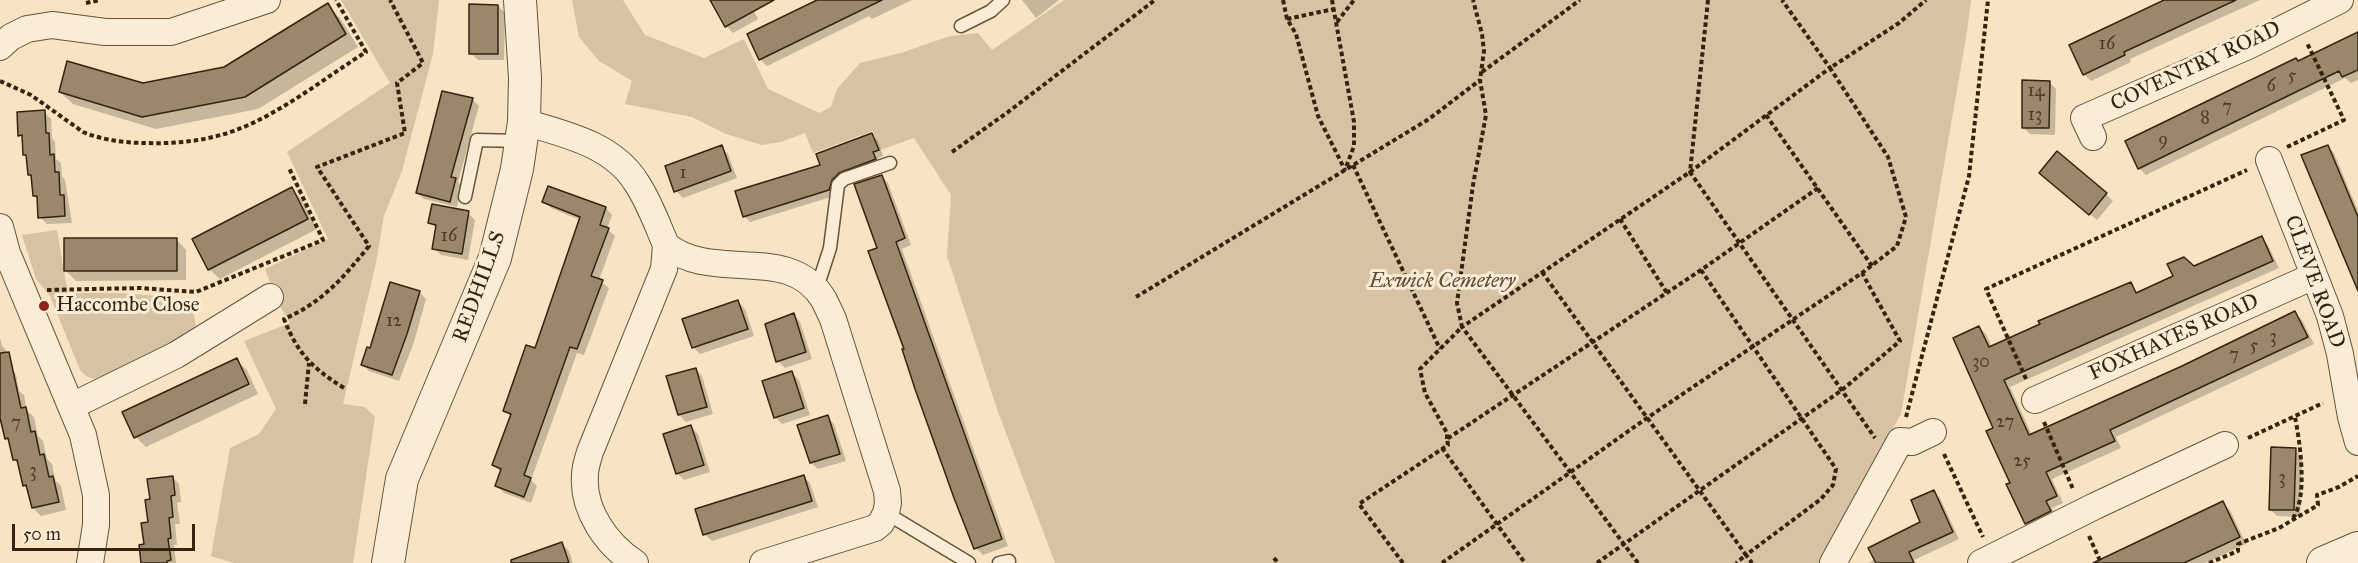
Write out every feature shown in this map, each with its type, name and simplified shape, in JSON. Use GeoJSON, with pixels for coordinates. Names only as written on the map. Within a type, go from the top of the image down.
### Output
{"type":"FeatureCollection","features":[{"type":"Feature","properties":{"kind":"street"},"geometry":{"type":"LineString","coordinates":[[0,47],[11,37],[37,27],[73,26],[105,32],[171,32],[200,10],[261,4],[267,0]]}},
{"type":"Feature","properties":{"kind":"street","name":"REDHILLS"},"geometry":{"type":"LineString","coordinates":[[388,563],[402,479],[495,258],[517,169],[525,78],[520,0]]}},
{"type":"Feature","properties":{"kind":"street","name":"COVENTRY ROAD"},"geometry":{"type":"LineString","coordinates":[[2085,120],[2250,45],[2308,10],[2340,0]]}},
{"type":"Feature","properties":{"kind":"street"},"geometry":{"type":"LineString","coordinates":[[522,131],[580,139],[609,153],[627,169],[637,183],[666,245],[664,269],[594,442],[585,474],[588,505],[606,536],[635,563]]}},
{"type":"Feature","properties":{"kind":"street","name":"CLEVE ROAD"},"geometry":{"type":"LineString","coordinates":[[2269,160],[2336,337],[2358,442]]}},
{"type":"Feature","properties":{"kind":"street"},"geometry":{"type":"LineString","coordinates":[[0,227],[7,253],[83,435],[96,495],[96,525],[90,563]]}},
{"type":"Feature","properties":{"kind":"street"},"geometry":{"type":"LineString","coordinates":[[666,245],[681,255],[705,263],[772,267],[791,271],[801,275],[817,288],[832,319],[879,467],[888,503],[881,523],[875,528],[763,563]]}},
{"type":"Feature","properties":{"kind":"street","name":"FOXHAYES ROAD"},"geometry":{"type":"LineString","coordinates":[[2035,400],[2314,276]]}},
{"type":"Feature","properties":{"kind":"street"},"geometry":{"type":"LineString","coordinates":[[72,406],[176,355],[270,297]]}},
{"type":"Feature","properties":{"kind":"street"},"geometry":{"type":"LineString","coordinates":[[1833,563],[1895,450],[1933,432]]}},
{"type":"Feature","properties":{"kind":"street"},"geometry":{"type":"LineString","coordinates":[[1986,560],[2084,513],[2210,445]]}},
{"type":"Feature","properties":{"kind":"street"},"geometry":{"type":"LineString","coordinates":[[2324,563],[2358,548]]}},
{"type":"Feature","properties":{"kind":"lane"},"geometry":{"type":"LineString","coordinates":[[961,26],[991,11],[1003,0]]}},
{"type":"Feature","properties":{"kind":"lane"},"geometry":{"type":"LineString","coordinates":[[465,197],[477,140],[522,131]]}},
{"type":"Feature","properties":{"kind":"lane"},"geometry":{"type":"LineString","coordinates":[[817,288],[830,248],[838,185],[844,178],[890,163]]}},
{"type":"Feature","properties":{"kind":"lane"},"geometry":{"type":"LineString","coordinates":[[886,513],[969,563]]}},
{"type":"Feature","properties":{"kind":"path"},"geometry":{"type":"LineString","coordinates":[[0,81],[31,95],[82,132],[92,136],[134,143],[190,142],[237,130],[277,109],[366,52],[336,0]]}},
{"type":"Feature","properties":{"kind":"path"},"geometry":{"type":"LineString","coordinates":[[344,388],[317,371],[292,340],[284,319],[320,300],[345,276],[369,246],[317,167],[405,133],[397,83],[423,63],[390,0]]}},
{"type":"Feature","properties":{"kind":"path"},"geometry":{"type":"LineString","coordinates":[[952,152],[1155,0]]}},
{"type":"Feature","properties":{"kind":"path"},"geometry":{"type":"LineString","coordinates":[[1283,0],[1287,19],[1296,34],[1317,116],[1346,170]]}},
{"type":"Feature","properties":{"kind":"path"},"geometry":{"type":"LineString","coordinates":[[1332,0],[1354,122],[1354,146],[1346,170]]}},
{"type":"Feature","properties":{"kind":"path"},"geometry":{"type":"LineString","coordinates":[[1337,22],[1354,0]]}},
{"type":"Feature","properties":{"kind":"path"},"geometry":{"type":"LineString","coordinates":[[1473,0],[1484,51],[1480,80],[1486,115],[1473,185],[1457,303],[1462,327],[1638,563]]}},
{"type":"Feature","properties":{"kind":"path"},"geometry":{"type":"LineString","coordinates":[[1481,72],[1580,0]]}},
{"type":"Feature","properties":{"kind":"path"},"geometry":{"type":"LineString","coordinates":[[1708,0],[1690,172],[1842,390],[1895,450]]}},
{"type":"Feature","properties":{"kind":"path"},"geometry":{"type":"LineString","coordinates":[[1442,563],[1647,418],[1794,321],[1897,246],[1906,217],[1888,157],[1782,0]]}},
{"type":"Feature","properties":{"kind":"path"},"geometry":{"type":"LineString","coordinates":[[1403,563],[1359,504],[1448,445],[1447,433],[1425,393],[1420,369],[1462,327],[1690,172],[1830,68],[1899,23],[1926,0]]}},
{"type":"Feature","properties":{"kind":"path"},"geometry":{"type":"LineString","coordinates":[[1895,450],[1969,176],[1988,0]]}},
{"type":"Feature","properties":{"kind":"path"},"geometry":{"type":"LineString","coordinates":[[1287,19],[1334,9]]}},
{"type":"Feature","properties":{"kind":"path"},"geometry":{"type":"LineString","coordinates":[[2269,160],[2277,152],[2344,120],[2308,10]]}},
{"type":"Feature","properties":{"kind":"path"},"geometry":{"type":"LineString","coordinates":[[1136,297],[1429,119],[1480,80]]}},
{"type":"Feature","properties":{"kind":"path"},"geometry":{"type":"LineString","coordinates":[[1766,115],[1872,266]]}},
{"type":"Feature","properties":{"kind":"path"},"geometry":{"type":"LineString","coordinates":[[1353,165],[1440,349]]}},
{"type":"Feature","properties":{"kind":"path"},"geometry":{"type":"LineString","coordinates":[[23,291],[141,288],[195,292],[323,240],[289,168]]}},
{"type":"Feature","properties":{"kind":"path"},"geometry":{"type":"LineString","coordinates":[[2102,563],[2087,532],[2084,513],[1986,289],[2240,174]]}},
{"type":"Feature","properties":{"kind":"path"},"geometry":{"type":"LineString","coordinates":[[1448,439],[1740,244],[1818,188]]}},
{"type":"Feature","properties":{"kind":"path"},"geometry":{"type":"LineString","coordinates":[[1620,219],[1667,293]]}},
{"type":"Feature","properties":{"kind":"path"},"geometry":{"type":"LineString","coordinates":[[1701,270],[1836,469],[1833,485],[1821,500],[1736,563]]}},
{"type":"Feature","properties":{"kind":"path"},"geometry":{"type":"LineString","coordinates":[[1542,272],[1752,563]]}},
{"type":"Feature","properties":{"kind":"path"},"geometry":{"type":"LineString","coordinates":[[1597,563],[1842,390],[1900,341],[1862,273]]}},
{"type":"Feature","properties":{"kind":"path"},"geometry":{"type":"LineString","coordinates":[[305,404],[310,362]]}},
{"type":"Feature","properties":{"kind":"path"},"geometry":{"type":"LineString","coordinates":[[2210,445],[2238,442],[2318,406]]}},
{"type":"Feature","properties":{"kind":"path"},"geometry":{"type":"LineString","coordinates":[[2291,521],[2299,510],[2302,451],[2295,417]]}},
{"type":"Feature","properties":{"kind":"path"},"geometry":{"type":"LineString","coordinates":[[1933,432],[1986,560]]}},
{"type":"Feature","properties":{"kind":"path"},"geometry":{"type":"LineString","coordinates":[[1442,448],[1525,563]]}},
{"type":"Feature","properties":{"kind":"path"},"geometry":{"type":"LineString","coordinates":[[2209,563],[2238,551],[2238,544],[2247,539],[2279,528],[2291,521],[2318,505],[2317,495],[2339,487],[2358,476]]}},
{"type":"Feature","properties":{"kind":"path"},"geometry":{"type":"LineString","coordinates":[[1274,558],[1278,563]]}},
{"type":"Feature","properties":{"kind":"green space"},"geometry":{"type":"Polygon","coordinates":[[[341,0],[439,0],[433,54],[402,171],[384,216],[376,263],[343,404],[365,407],[375,417],[353,563],[234,563],[211,556],[230,448],[259,434],[276,409],[244,341],[290,323],[276,299],[265,269],[328,239],[287,152],[390,83],[341,0]]]}},
{"type":"Feature","properties":{"kind":"green space","name":"Exwick Cemetery"},"geometry":{"type":"Polygon","coordinates":[[[572,0],[623,0],[645,35],[704,58],[744,39],[768,89],[819,113],[831,107],[837,89],[860,63],[901,53],[950,36],[978,33],[992,50],[1064,0],[1971,0],[1901,414],[1820,563],[1055,563],[997,409],[947,256],[951,195],[914,138],[880,150],[873,131],[813,153],[805,133],[781,142],[762,145],[726,134],[692,117],[625,104],[632,81],[599,61],[579,37],[572,0]]]}},
{"type":"Feature","properties":{"kind":"green space"},"geometry":{"type":"Polygon","coordinates":[[[57,230],[68,294],[130,294],[191,301],[196,325],[191,335],[103,377],[93,379],[85,375],[80,370],[50,296],[36,279],[22,235],[57,230]]]}},
{"type":"Feature","properties":{"kind":"building"},"geometry":{"type":"Polygon","coordinates":[[[710,0],[774,0],[725,27],[710,0]]]}},
{"type":"Feature","properties":{"kind":"building"},"geometry":{"type":"Polygon","coordinates":[[[817,0],[882,0],[759,60],[747,34],[817,0]]]}},
{"type":"Feature","properties":{"kind":"building"},"geometry":{"type":"Polygon","coordinates":[[[2164,0],[2236,0],[2124,52],[2125,55],[2083,75],[2069,45],[2164,0]]]}},
{"type":"Feature","properties":{"kind":"building"},"geometry":{"type":"Polygon","coordinates":[[[328,3],[346,34],[245,97],[142,117],[59,92],[67,61],[143,83],[224,67],[328,3]]]}},
{"type":"Feature","properties":{"kind":"building"},"geometry":{"type":"Polygon","coordinates":[[[469,4],[498,5],[498,54],[469,54],[469,4]]]}},
{"type":"Feature","properties":{"kind":"building"},"geometry":{"type":"Polygon","coordinates":[[[2358,32],[2358,70],[2342,77],[2339,71],[2138,169],[2125,141],[2296,58],[2298,61],[2358,32]]]}},
{"type":"Feature","properties":{"kind":"building"},"geometry":{"type":"Polygon","coordinates":[[[2022,80],[2050,81],[2049,128],[2022,128],[2022,80]]]}},
{"type":"Feature","properties":{"kind":"building"},"geometry":{"type":"Polygon","coordinates":[[[442,91],[473,98],[451,177],[456,178],[450,202],[416,193],[442,91]]]}},
{"type":"Feature","properties":{"kind":"building"},"geometry":{"type":"Polygon","coordinates":[[[45,110],[50,155],[54,154],[55,172],[59,172],[60,195],[64,195],[65,216],[38,218],[37,196],[33,196],[31,175],[28,175],[26,155],[23,155],[22,135],[18,136],[17,112],[45,110]]]}},
{"type":"Feature","properties":{"kind":"building"},"geometry":{"type":"Polygon","coordinates":[[[872,133],[879,150],[873,152],[876,159],[839,173],[832,180],[829,190],[743,217],[735,191],[820,165],[816,154],[872,133]]]}},
{"type":"Feature","properties":{"kind":"building"},"geometry":{"type":"Polygon","coordinates":[[[722,145],[731,171],[674,192],[665,166],[722,145]]]}},
{"type":"Feature","properties":{"kind":"building"},"geometry":{"type":"Polygon","coordinates":[[[2328,145],[2358,217],[2358,291],[2301,155],[2328,145]]]}},
{"type":"Feature","properties":{"kind":"building"},"geometry":{"type":"Polygon","coordinates":[[[2057,151],[2107,193],[2089,215],[2039,173],[2057,151]]]}},
{"type":"Feature","properties":{"kind":"building"},"geometry":{"type":"Polygon","coordinates":[[[882,175],[905,238],[896,242],[1002,539],[974,549],[915,389],[902,349],[904,349],[868,251],[877,248],[854,184],[882,175]]]}},
{"type":"Feature","properties":{"kind":"building"},"geometry":{"type":"Polygon","coordinates":[[[548,186],[606,207],[600,225],[609,228],[591,276],[603,280],[577,349],[570,347],[524,475],[531,478],[524,497],[495,486],[501,469],[492,465],[511,414],[503,411],[526,345],[535,348],[580,217],[542,202],[548,186]]]}},
{"type":"Feature","properties":{"kind":"building"},"geometry":{"type":"Polygon","coordinates":[[[292,187],[308,219],[208,270],[192,239],[292,187]]]}},
{"type":"Feature","properties":{"kind":"building"},"geometry":{"type":"Polygon","coordinates":[[[432,204],[469,211],[462,254],[432,249],[436,225],[428,223],[432,204]]]}},
{"type":"Feature","properties":{"kind":"building"},"geometry":{"type":"Polygon","coordinates":[[[2262,236],[2273,261],[2004,380],[2029,435],[2182,366],[2295,311],[2308,337],[2110,430],[2115,441],[2046,472],[2057,496],[2046,501],[2051,511],[2025,524],[2006,484],[2010,483],[1986,431],[1993,428],[1953,338],[1979,326],[1989,347],[2040,324],[2038,321],[2131,282],[2136,293],[2173,276],[2167,264],[2184,257],[2194,266],[2262,236]]]}},
{"type":"Feature","properties":{"kind":"building"},"geometry":{"type":"Polygon","coordinates":[[[64,238],[177,238],[177,271],[64,271],[64,238]]]}},
{"type":"Feature","properties":{"kind":"building"},"geometry":{"type":"Polygon","coordinates":[[[390,282],[420,291],[392,375],[361,365],[367,347],[370,348],[390,282]]]}},
{"type":"Feature","properties":{"kind":"building"},"geometry":{"type":"Polygon","coordinates":[[[738,300],[748,329],[692,348],[682,319],[738,300]]]}},
{"type":"Feature","properties":{"kind":"building"},"geometry":{"type":"Polygon","coordinates":[[[794,313],[806,352],[776,362],[765,324],[794,313]]]}},
{"type":"Feature","properties":{"kind":"building"},"geometry":{"type":"Polygon","coordinates":[[[9,352],[21,408],[26,407],[31,432],[35,431],[40,455],[44,454],[49,477],[53,476],[59,502],[32,508],[26,485],[23,486],[17,460],[13,460],[8,438],[5,439],[0,418],[0,353],[9,352]]]}},
{"type":"Feature","properties":{"kind":"building"},"geometry":{"type":"Polygon","coordinates":[[[237,358],[249,384],[134,438],[122,412],[237,358]]]}},
{"type":"Feature","properties":{"kind":"building"},"geometry":{"type":"Polygon","coordinates":[[[696,368],[707,407],[678,415],[666,376],[696,368]]]}},
{"type":"Feature","properties":{"kind":"building"},"geometry":{"type":"Polygon","coordinates":[[[792,371],[804,408],[774,418],[762,381],[792,371]]]}},
{"type":"Feature","properties":{"kind":"building"},"geometry":{"type":"Polygon","coordinates":[[[828,415],[840,454],[810,463],[797,425],[828,415]]]}},
{"type":"Feature","properties":{"kind":"building"},"geometry":{"type":"Polygon","coordinates":[[[691,425],[704,465],[676,474],[663,434],[691,425]]]}},
{"type":"Feature","properties":{"kind":"building"},"geometry":{"type":"Polygon","coordinates":[[[2271,447],[2296,448],[2294,510],[2269,510],[2271,447]]]}},
{"type":"Feature","properties":{"kind":"building"},"geometry":{"type":"Polygon","coordinates":[[[804,475],[812,501],[703,535],[695,509],[804,475]]]}},
{"type":"Feature","properties":{"kind":"building"},"geometry":{"type":"Polygon","coordinates":[[[173,476],[175,495],[171,496],[173,517],[169,518],[171,538],[168,539],[171,560],[167,563],[141,563],[139,545],[144,544],[141,523],[148,522],[145,500],[150,499],[147,479],[173,476]]]}},
{"type":"Feature","properties":{"kind":"building"},"geometry":{"type":"Polygon","coordinates":[[[1934,490],[1953,532],[1909,552],[1914,563],[1876,563],[1868,548],[1920,522],[1911,500],[1934,490]]]}},
{"type":"Feature","properties":{"kind":"building"},"geometry":{"type":"Polygon","coordinates":[[[2223,501],[2240,537],[2184,563],[2093,563],[2223,501]]]}},
{"type":"Feature","properties":{"kind":"building"},"geometry":{"type":"Polygon","coordinates":[[[562,542],[569,563],[511,563],[511,560],[562,542]]]}},
{"type":"Feature","properties":{"kind":"place","name":"Haccombe Close"},"geometry":{"type":"Point","coordinates":[44,306]}}]}
